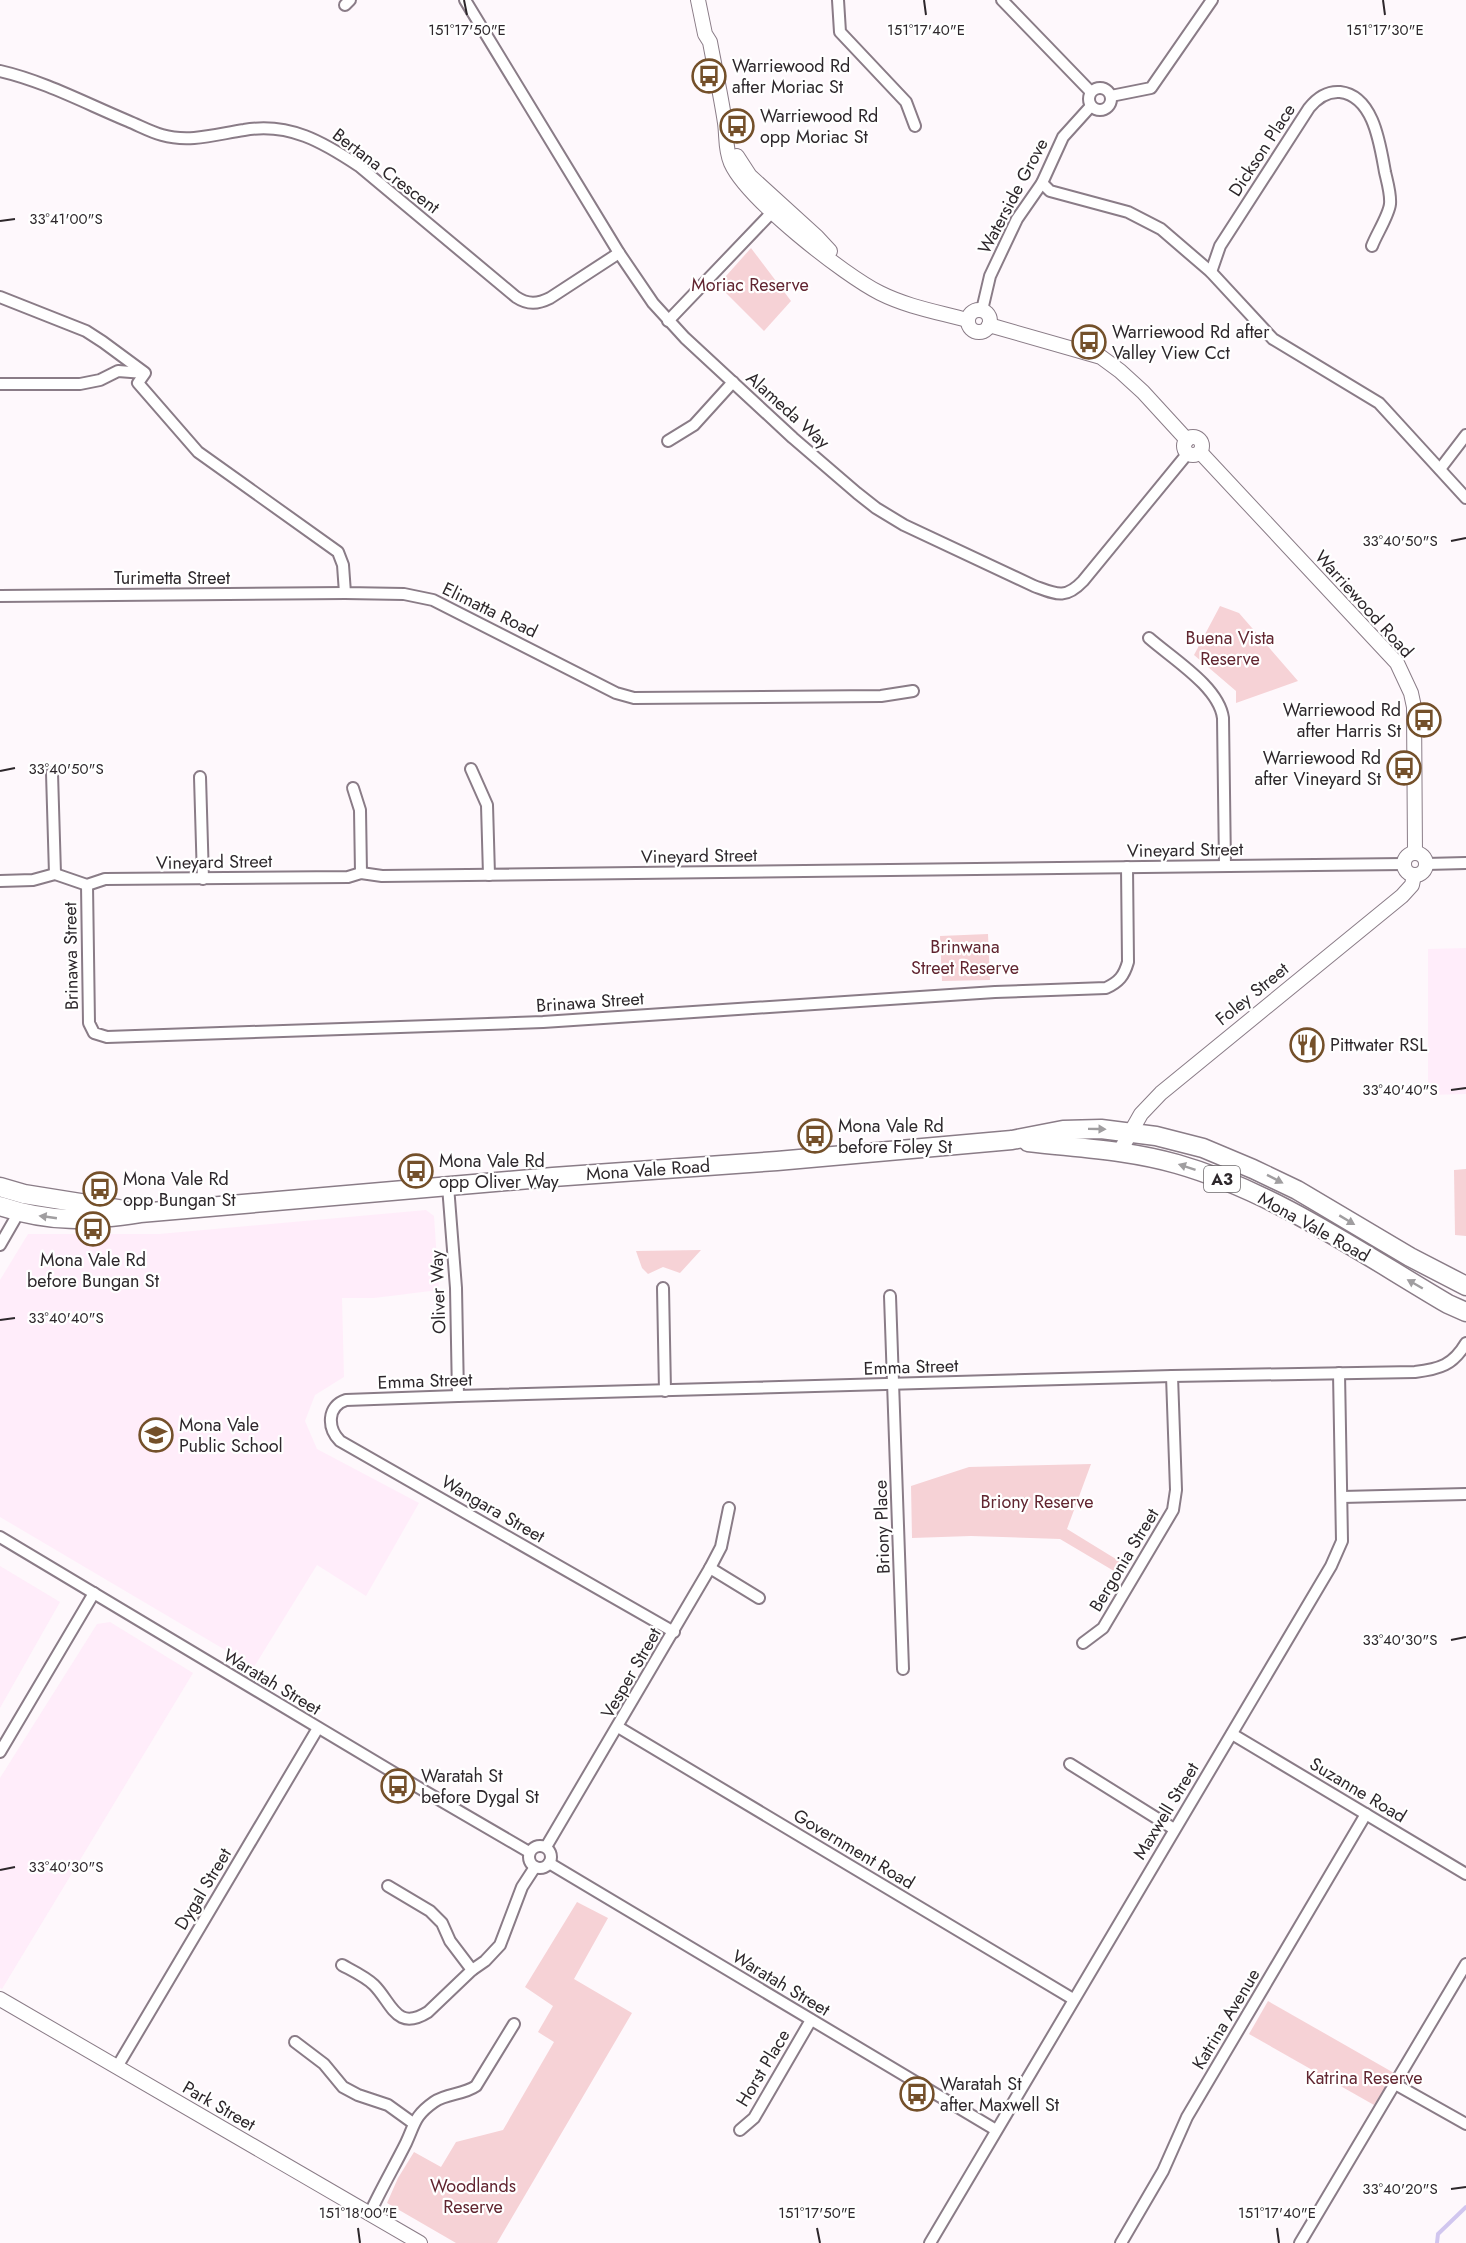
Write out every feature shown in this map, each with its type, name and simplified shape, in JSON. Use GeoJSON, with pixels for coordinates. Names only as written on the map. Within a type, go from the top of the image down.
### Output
{"type":"FeatureCollection","features":[{"type":"Feature","properties":{"kind":"highway","name":"Mona Vale Road"},"geometry":{"type":"LineString","coordinates":[[0,1206],[22,1203],[140,1213],[448,1186],[777,1161],[1011,1140],[1063,1130],[1101,1129],[1156,1136],[1203,1148],[1253,1169],[1297,1190],[1410,1257],[1461,1283]]}},
{"type":"Feature","properties":{"kind":"highway","name":"Mona Vale Road"},"geometry":{"type":"LineString","coordinates":[[1011,1140],[1120,1151],[1177,1164],[1216,1177],[1278,1205],[1466,1312]]}},
{"type":"Feature","properties":{"kind":"highway","name":"Mona Vale Road"},"geometry":{"type":"LineString","coordinates":[[0,1187],[22,1203]]}},
{"type":"Feature","properties":{"kind":"highway"},"geometry":{"type":"LineString","coordinates":[[1461,1283],[1466,1297]]}},
{"type":"Feature","properties":{"kind":"street","name":"Alameda Way"},"geometry":{"type":"LineString","coordinates":[[465,0],[619,253],[668,321],[857,494],[892,519],[1024,581],[1058,594],[1064,594],[1072,591],[1083,581],[1192,448]]}},
{"type":"Feature","properties":{"kind":"street"},"geometry":{"type":"LineString","coordinates":[[699,0],[705,34],[710,42]]}},
{"type":"Feature","properties":{"kind":"street"},"geometry":{"type":"LineString","coordinates":[[708,0],[712,23],[710,42],[726,126],[727,150],[735,172],[746,187],[777,207],[826,257],[871,288],[897,300],[967,320]]}},
{"type":"Feature","properties":{"kind":"street"},"geometry":{"type":"LineString","coordinates":[[838,0],[840,32],[906,102],[915,126]]}},
{"type":"Feature","properties":{"kind":"street"},"geometry":{"type":"LineString","coordinates":[[1002,0],[1090,92]]}},
{"type":"Feature","properties":{"kind":"street"},"geometry":{"type":"LineString","coordinates":[[1111,96],[1151,88],[1212,0]]}},
{"type":"Feature","properties":{"kind":"street","name":"Bertana Crescent"},"geometry":{"type":"LineString","coordinates":[[0,71],[30,80],[161,135],[187,138],[259,128],[293,131],[307,135],[359,166],[516,297],[528,303],[543,302],[619,253]]}},
{"type":"Feature","properties":{"kind":"street"},"geometry":{"type":"LineString","coordinates":[[1096,88],[1103,88],[1111,96],[1111,102],[1106,108],[1100,110],[1091,106],[1090,92],[1096,88]]}},
{"type":"Feature","properties":{"kind":"street","name":"Dickson Place"},"geometry":{"type":"LineString","coordinates":[[1211,272],[1220,246],[1309,108],[1320,96],[1335,92],[1356,98],[1367,109],[1382,155],[1390,205],[1372,246]]}},
{"type":"Feature","properties":{"kind":"street","name":"Waterside Grove"},"geometry":{"type":"LineString","coordinates":[[982,310],[990,276],[1017,219],[1042,183],[1063,137],[1091,106]]}},
{"type":"Feature","properties":{"kind":"street"},"geometry":{"type":"LineString","coordinates":[[1042,183],[1050,191],[1128,212],[1161,229],[1211,272],[1273,339],[1379,403],[1466,498]]}},
{"type":"Feature","properties":{"kind":"street"},"geometry":{"type":"LineString","coordinates":[[668,321],[777,207]]}},
{"type":"Feature","properties":{"kind":"street"},"geometry":{"type":"LineString","coordinates":[[0,297],[78,327],[95,336],[145,373]]}},
{"type":"Feature","properties":{"kind":"street"},"geometry":{"type":"LineString","coordinates":[[982,310],[989,318],[989,325],[984,331],[974,332],[967,320],[972,312],[982,310]]}},
{"type":"Feature","properties":{"kind":"street","name":"Warriewood Road"},"geometry":{"type":"LineString","coordinates":[[989,325],[1101,357],[1120,370],[1397,663],[1411,693],[1414,718],[1415,853]]}},
{"type":"Feature","properties":{"kind":"street"},"geometry":{"type":"LineString","coordinates":[[0,384],[80,384],[100,380],[118,371],[145,373]]}},
{"type":"Feature","properties":{"kind":"street"},"geometry":{"type":"LineString","coordinates":[[145,373],[138,383],[198,452],[338,552],[343,565],[345,593]]}},
{"type":"Feature","properties":{"kind":"street"},"geometry":{"type":"LineString","coordinates":[[668,441],[694,425],[733,382]]}},
{"type":"Feature","properties":{"kind":"street"},"geometry":{"type":"LineString","coordinates":[[1440,469],[1466,435]]}},
{"type":"Feature","properties":{"kind":"street","name":"Turimetta Street"},"geometry":{"type":"LineString","coordinates":[[0,596],[345,593]]}},
{"type":"Feature","properties":{"kind":"street","name":"Elimatta Road"},"geometry":{"type":"LineString","coordinates":[[345,593],[404,594],[433,600],[616,693],[634,698],[844,697],[889,696],[913,692]]}},
{"type":"Feature","properties":{"kind":"street"},"geometry":{"type":"LineString","coordinates":[[1149,638],[1209,689],[1216,697],[1222,711],[1225,866]]}},
{"type":"Feature","properties":{"kind":"street"},"geometry":{"type":"LineString","coordinates":[[471,769],[487,805],[489,875]]}},
{"type":"Feature","properties":{"kind":"street"},"geometry":{"type":"LineString","coordinates":[[52,773],[55,874]]}},
{"type":"Feature","properties":{"kind":"street"},"geometry":{"type":"LineString","coordinates":[[200,777],[203,879]]}},
{"type":"Feature","properties":{"kind":"street"},"geometry":{"type":"LineString","coordinates":[[353,788],[360,810],[361,873]]}},
{"type":"Feature","properties":{"kind":"street"},"geometry":{"type":"LineString","coordinates":[[1415,853],[1422,856],[1426,864],[1422,872],[1414,875],[1407,872],[1404,864],[1407,856],[1415,853]]}},
{"type":"Feature","properties":{"kind":"street"},"geometry":{"type":"LineString","coordinates":[[1426,864],[1466,863]]}},
{"type":"Feature","properties":{"kind":"street","name":"Vineyard Street"},"geometry":{"type":"LineString","coordinates":[[87,885],[105,879],[348,877],[361,873],[382,876],[1404,864]]}},
{"type":"Feature","properties":{"kind":"street","name":"Brinawa Street"},"geometry":{"type":"LineString","coordinates":[[87,885],[89,1023],[94,1033],[107,1037],[532,1022],[995,992],[1106,988],[1116,984],[1125,974],[1128,962],[1127,867]]}},
{"type":"Feature","properties":{"kind":"street"},"geometry":{"type":"LineString","coordinates":[[0,881],[33,880],[55,874],[87,885]]}},
{"type":"Feature","properties":{"kind":"street","name":"Foley Street"},"geometry":{"type":"LineString","coordinates":[[1120,1151],[1141,1114],[1161,1093],[1402,896],[1412,885],[1414,875]]}},
{"type":"Feature","properties":{"kind":"street","name":"Oliver Way"},"geometry":{"type":"LineString","coordinates":[[448,1186],[456,1288],[458,1396]]}},
{"type":"Feature","properties":{"kind":"street"},"geometry":{"type":"LineString","coordinates":[[0,1245],[22,1203]]}},
{"type":"Feature","properties":{"kind":"street"},"geometry":{"type":"LineString","coordinates":[[663,1288],[665,1391]]}},
{"type":"Feature","properties":{"kind":"street","name":"Briony Place"},"geometry":{"type":"LineString","coordinates":[[890,1296],[903,1669]]}},
{"type":"Feature","properties":{"kind":"street","name":"Emma Street"},"geometry":{"type":"LineString","coordinates":[[346,1400],[1172,1376],[1415,1372],[1436,1369],[1450,1362],[1461,1352],[1466,1343]]}},
{"type":"Feature","properties":{"kind":"street","name":"Maxwell Street"},"geometry":{"type":"LineString","coordinates":[[930,2243],[1331,1566],[1342,1541],[1339,1372]]}},
{"type":"Feature","properties":{"kind":"street","name":"Bergonia Street"},"geometry":{"type":"LineString","coordinates":[[1083,1643],[1103,1628],[1173,1510],[1176,1490],[1172,1376]]}},
{"type":"Feature","properties":{"kind":"street","name":"Wangara Street"},"geometry":{"type":"LineString","coordinates":[[346,1400],[334,1407],[330,1422],[334,1435],[340,1441],[674,1632]]}},
{"type":"Feature","properties":{"kind":"street"},"geometry":{"type":"LineString","coordinates":[[1342,1497],[1466,1494]]}},
{"type":"Feature","properties":{"kind":"street","name":"Vesper Street"},"geometry":{"type":"LineString","coordinates":[[546,1847],[710,1568],[721,1547],[729,1508]]}},
{"type":"Feature","properties":{"kind":"street","name":"Waratah Street"},"geometry":{"type":"LineString","coordinates":[[0,1537],[529,1852]]}},
{"type":"Feature","properties":{"kind":"street"},"geometry":{"type":"LineString","coordinates":[[710,1568],[759,1598]]}},
{"type":"Feature","properties":{"kind":"street"},"geometry":{"type":"LineString","coordinates":[[0,1752],[94,1593]]}},
{"type":"Feature","properties":{"kind":"street","name":"Government Road"},"geometry":{"type":"LineString","coordinates":[[618,1727],[1073,1999]]}},
{"type":"Feature","properties":{"kind":"street","name":"Dygal Street"},"geometry":{"type":"LineString","coordinates":[[117,2067],[318,1728]]}},
{"type":"Feature","properties":{"kind":"street","name":"Suzanne Road"},"geometry":{"type":"LineString","coordinates":[[1232,1734],[1466,1874]]}},
{"type":"Feature","properties":{"kind":"street"},"geometry":{"type":"LineString","coordinates":[[1070,1764],[1174,1829]]}},
{"type":"Feature","properties":{"kind":"street","name":"Katrina Avenue"},"geometry":{"type":"LineString","coordinates":[[1121,2243],[1163,2171],[1187,2117],[1366,1814]]}},
{"type":"Feature","properties":{"kind":"street"},"geometry":{"type":"LineString","coordinates":[[535,1846],[546,1847],[551,1856],[549,1863],[544,1867],[535,1867],[530,1862],[529,1852],[535,1846]]}},
{"type":"Feature","properties":{"kind":"street","name":"Waratah Street"},"geometry":{"type":"LineString","coordinates":[[549,1863],[996,2130]]}},
{"type":"Feature","properties":{"kind":"street"},"geometry":{"type":"LineString","coordinates":[[342,1965],[372,1983],[384,1995],[390,2008],[400,2016],[411,2020],[428,2012],[500,1945],[522,1887],[535,1867]]}},
{"type":"Feature","properties":{"kind":"street"},"geometry":{"type":"LineString","coordinates":[[388,1886],[430,1911],[442,1923],[450,1941],[472,1970]]}},
{"type":"Feature","properties":{"kind":"street"},"geometry":{"type":"LineString","coordinates":[[1300,2243],[1466,1964]]}},
{"type":"Feature","properties":{"kind":"street","name":"Park Street"},"geometry":{"type":"LineString","coordinates":[[0,1999],[420,2243]]}},
{"type":"Feature","properties":{"kind":"street","name":"Horst Place"},"geometry":{"type":"LineString","coordinates":[[740,2130],[754,2118],[811,2020]]}},
{"type":"Feature","properties":{"kind":"street"},"geometry":{"type":"LineString","coordinates":[[370,2213],[406,2142],[413,2123],[425,2109],[437,2100],[467,2093],[476,2086],[514,2024]]}},
{"type":"Feature","properties":{"kind":"street"},"geometry":{"type":"LineString","coordinates":[[295,2042],[324,2064],[343,2087],[358,2095],[388,2105],[413,2123]]}},
{"type":"Feature","properties":{"kind":"street"},"geometry":{"type":"LineString","coordinates":[[1395,2084],[1466,2124]]}},
{"type":"Feature","properties":{"kind":"shaded area"},"geometry":{"type":"Polygon","coordinates":[[[1466,948],[1466,1094],[1428,1095],[1428,949],[1466,948]]]}},
{"type":"Feature","properties":{"kind":"shaded area","name":"Mona Vale Public School"},"geometry":{"type":"Polygon","coordinates":[[[426,1210],[434,1216],[439,1290],[374,1298],[342,1298],[344,1377],[315,1395],[305,1421],[317,1449],[419,1503],[366,1596],[317,1565],[254,1667],[0,1517],[0,1280],[28,1234],[159,1234],[426,1210]]]}},
{"type":"Feature","properties":{"kind":"shaded area"},"geometry":{"type":"Polygon","coordinates":[[[0,1566],[60,1602],[0,1708],[0,1566]]]}},
{"type":"Feature","properties":{"kind":"shaded area"},"geometry":{"type":"Polygon","coordinates":[[[110,1622],[193,1673],[2,1989],[0,1988],[0,1778],[97,1624],[110,1622]]]}},
{"type":"Feature","properties":{"kind":"green space","name":"Moriac Reserve"},"geometry":{"type":"Polygon","coordinates":[[[751,248],[791,301],[764,331],[718,285],[751,248]]]}},
{"type":"Feature","properties":{"kind":"green space","name":"Buena Vista Reserve"},"geometry":{"type":"Polygon","coordinates":[[[1220,606],[1239,613],[1298,681],[1236,703],[1236,691],[1194,655],[1220,606]]]}},
{"type":"Feature","properties":{"kind":"green space","name":"Brinwana Street Reserve"},"geometry":{"type":"Polygon","coordinates":[[[988,934],[990,980],[942,981],[940,936],[988,934]]]}},
{"type":"Feature","properties":{"kind":"green space"},"geometry":{"type":"Polygon","coordinates":[[[1466,1169],[1466,1236],[1455,1235],[1454,1170],[1466,1169]]]}},
{"type":"Feature","properties":{"kind":"green space"},"geometry":{"type":"Polygon","coordinates":[[[701,1250],[680,1273],[663,1267],[648,1274],[642,1268],[636,1251],[701,1250]]]}},
{"type":"Feature","properties":{"kind":"green space","name":"Briony Reserve"},"geometry":{"type":"Polygon","coordinates":[[[1091,1464],[1067,1529],[1124,1564],[1119,1574],[1060,1539],[971,1536],[912,1538],[911,1486],[969,1467],[1091,1464]]]}},
{"type":"Feature","properties":{"kind":"green space","name":"Woodlands Reserve"},"geometry":{"type":"Polygon","coordinates":[[[577,1902],[608,1918],[574,1979],[632,2013],[497,2243],[456,2243],[387,2203],[398,2178],[414,2152],[441,2167],[456,2142],[503,2130],[554,2042],[538,2032],[553,2006],[525,1987],[577,1902]]]}},
{"type":"Feature","properties":{"kind":"green space","name":"Katrina Reserve"},"geometry":{"type":"Polygon","coordinates":[[[1268,2001],[1394,2073],[1374,2105],[1249,2034],[1268,2001]]]}},
{"type":"Feature","properties":{"kind":"waterway"},"geometry":{"type":"LineString","coordinates":[[1437,2243],[1438,2234],[1466,2207]]}},
{"type":"Feature","properties":{"kind":"place","name":"Warriewood Rd after Moriac St"},"geometry":{"type":"Point","coordinates":[709,76]}},
{"type":"Feature","properties":{"kind":"place","name":"Warriewood Rd opp Moriac St"},"geometry":{"type":"Point","coordinates":[737,126]}},
{"type":"Feature","properties":{"kind":"place","name":"Warriewood Rd after Valley View Cct"},"geometry":{"type":"Point","coordinates":[1089,342]}},
{"type":"Feature","properties":{"kind":"place","name":"Warriewood Rd after Harris St"},"geometry":{"type":"Point","coordinates":[1424,720]}},
{"type":"Feature","properties":{"kind":"place","name":"Warriewood Rd after Vineyard St"},"geometry":{"type":"Point","coordinates":[1404,768]}},
{"type":"Feature","properties":{"kind":"place","name":"Pittwater RSL"},"geometry":{"type":"Point","coordinates":[1307,1045]}},
{"type":"Feature","properties":{"kind":"place","name":"Mona Vale Rd before Foley St"},"geometry":{"type":"Point","coordinates":[815,1136]}},
{"type":"Feature","properties":{"kind":"place","name":"Mona Vale Rd opp Oliver Way"},"geometry":{"type":"Point","coordinates":[416,1171]}},
{"type":"Feature","properties":{"kind":"place","name":"Mona Vale Rd opp Bungan St"},"geometry":{"type":"Point","coordinates":[100,1189]}},
{"type":"Feature","properties":{"kind":"place","name":"Mona Vale Rd before Bungan St"},"geometry":{"type":"Point","coordinates":[93,1229]}},
{"type":"Feature","properties":{"kind":"place","name":"Mona Vale Public School"},"geometry":{"type":"Point","coordinates":[156,1435]}},
{"type":"Feature","properties":{"kind":"place","name":"Waratah St before Dygal St"},"geometry":{"type":"Point","coordinates":[398,1786]}},
{"type":"Feature","properties":{"kind":"place","name":"Waratah St after Maxwell St"},"geometry":{"type":"Point","coordinates":[917,2094]}}]}
